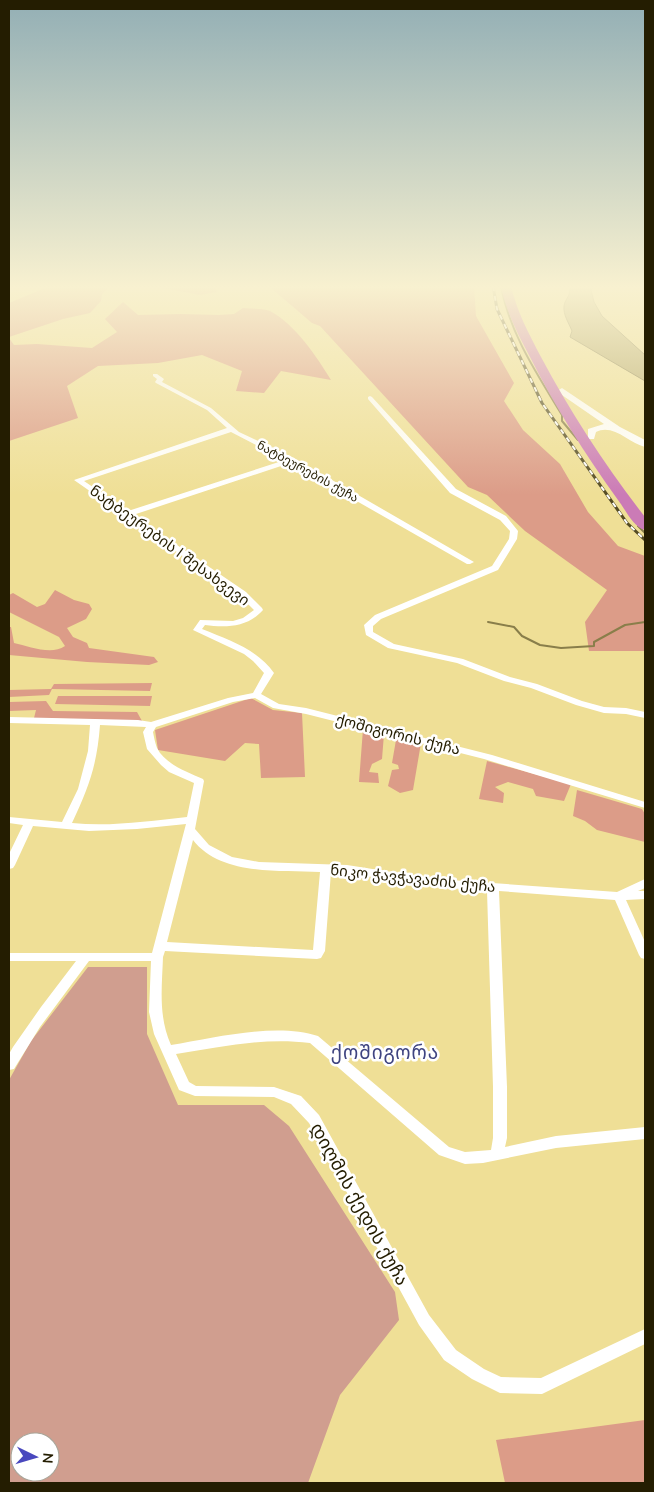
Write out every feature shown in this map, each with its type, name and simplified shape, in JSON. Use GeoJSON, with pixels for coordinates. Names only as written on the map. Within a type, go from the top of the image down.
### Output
{"type":"FeatureCollection","features":[{"type":"Feature","properties":{"kind":"highway"},"geometry":{"type":"LineString","coordinates":[[534,356],[552,390],[645,526]]}},
{"type":"Feature","properties":{"kind":"highway"},"geometry":{"type":"LineString","coordinates":[[544,356],[562,391],[591,437],[645,514]]}},
{"type":"Feature","properties":{"kind":"street","name":"ნატბეურების ქუჩა"},"geometry":{"type":"LineString","coordinates":[[156,375],[161,378],[158,382],[209,409],[232,429],[291,460],[470,562]]}},
{"type":"Feature","properties":{"kind":"street"},"geometry":{"type":"LineString","coordinates":[[562,391],[617,429],[645,444]]}},
{"type":"Feature","properties":{"kind":"street"},"geometry":{"type":"LineString","coordinates":[[370,398],[453,492],[503,518],[514,531],[513,539],[495,568],[443,592],[378,617],[368,625],[369,633],[392,646],[460,661],[579,703],[604,710],[626,711],[645,715]]}},
{"type":"Feature","properties":{"kind":"street"},"geometry":{"type":"LineString","coordinates":[[591,437],[592,430],[598,427],[617,429]]}},
{"type":"Feature","properties":{"kind":"street","name":"ნატბეურების I შესახვევი"},"geometry":{"type":"LineString","coordinates":[[232,429],[78,480],[243,594],[259,610],[250,619],[237,625],[203,622],[197,630],[248,654],[266,666],[269,673],[256,695]]}},
{"type":"Feature","properties":{"kind":"street"},"geometry":{"type":"LineString","coordinates":[[128,514],[291,460]]}},
{"type":"Feature","properties":{"kind":"street"},"geometry":{"type":"LineString","coordinates":[[9,720],[138,723],[152,725],[231,700],[256,695]]}},
{"type":"Feature","properties":{"kind":"street","name":"ქოშიგორის ქუჩა"},"geometry":{"type":"LineString","coordinates":[[256,695],[276,706],[306,711],[488,757],[645,805]]}},
{"type":"Feature","properties":{"kind":"street"},"geometry":{"type":"LineString","coordinates":[[65,826],[83,789],[93,751],[95,723]]}},
{"type":"Feature","properties":{"kind":"street","name":"დიღმის ქედის ქუჩა"},"geometry":{"type":"LineString","coordinates":[[152,725],[148,732],[152,749],[173,770],[199,781],[190,825],[158,952],[155,1012],[160,1034],[184,1086],[195,1091],[274,1092],[296,1100],[314,1119],[424,1320],[450,1355],[478,1374],[500,1385],[542,1386],[645,1336]]}},
{"type":"Feature","properties":{"kind":"street"},"geometry":{"type":"LineString","coordinates":[[9,820],[90,828],[190,825]]}},
{"type":"Feature","properties":{"kind":"street"},"geometry":{"type":"LineString","coordinates":[[9,865],[29,823]]}},
{"type":"Feature","properties":{"kind":"street","name":"ნიკო ჭავჭავაძის ქუჩა"},"geometry":{"type":"LineString","coordinates":[[190,825],[205,848],[229,860],[259,866],[347,869],[436,884],[619,896],[645,895]]}},
{"type":"Feature","properties":{"kind":"street"},"geometry":{"type":"LineString","coordinates":[[9,957],[86,957],[158,952],[317,955],[319,951],[326,869]]}},
{"type":"Feature","properties":{"kind":"street"},"geometry":{"type":"LineString","coordinates":[[645,883],[619,896],[645,955]]}},
{"type":"Feature","properties":{"kind":"street"},"geometry":{"type":"LineString","coordinates":[[493,887],[500,1087],[500,1138],[497,1154]]}},
{"type":"Feature","properties":{"kind":"street"},"geometry":{"type":"LineString","coordinates":[[9,1066],[26,1035],[86,957]]}},
{"type":"Feature","properties":{"kind":"street"},"geometry":{"type":"LineString","coordinates":[[168,1050],[268,1036],[293,1035],[312,1038],[444,1151],[466,1158],[484,1158],[556,1142],[645,1133]]}},
{"type":"Feature","properties":{"kind":"shaded area"},"geometry":{"type":"Polygon","coordinates":[[[9,356],[199,356],[158,363],[98,366],[67,386],[78,418],[9,441],[9,356]]]}},
{"type":"Feature","properties":{"kind":"shaded area"},"geometry":{"type":"Polygon","coordinates":[[[204,356],[315,356],[331,380],[281,371],[264,393],[236,391],[242,371],[204,356]]]}},
{"type":"Feature","properties":{"kind":"shaded area"},"geometry":{"type":"Polygon","coordinates":[[[347,356],[498,356],[514,383],[504,401],[523,430],[560,464],[588,512],[618,546],[645,556],[645,651],[589,651],[585,622],[607,590],[525,531],[487,495],[468,487],[347,356]]]}},
{"type":"Feature","properties":{"kind":"shaded area"},"geometry":{"type":"Polygon","coordinates":[[[602,356],[645,356],[645,381],[602,356]]]}},
{"type":"Feature","properties":{"kind":"shaded area"},"geometry":{"type":"Polygon","coordinates":[[[55,590],[74,600],[89,604],[92,609],[86,619],[67,628],[73,637],[87,643],[89,648],[154,657],[158,662],[149,665],[9,655],[9,627],[11,627],[14,643],[47,650],[59,649],[65,646],[59,637],[9,612],[9,595],[13,593],[37,607],[45,604],[55,590]]]}},
{"type":"Feature","properties":{"kind":"shaded area"},"geometry":{"type":"Polygon","coordinates":[[[152,683],[150,691],[52,689],[49,695],[9,697],[9,690],[51,689],[54,684],[152,683]]]}},
{"type":"Feature","properties":{"kind":"shaded area"},"geometry":{"type":"Polygon","coordinates":[[[58,696],[152,696],[150,706],[55,704],[58,696]]]}},
{"type":"Feature","properties":{"kind":"shaded area"},"geometry":{"type":"Polygon","coordinates":[[[251,698],[273,710],[302,713],[305,777],[261,778],[259,744],[245,743],[225,761],[158,750],[155,730],[251,698]]]}},
{"type":"Feature","properties":{"kind":"shaded area"},"geometry":{"type":"Polygon","coordinates":[[[46,701],[53,711],[137,712],[142,721],[34,718],[36,710],[9,711],[9,702],[46,701]]]}},
{"type":"Feature","properties":{"kind":"shaded area"},"geometry":{"type":"Polygon","coordinates":[[[363,729],[384,734],[382,759],[372,764],[369,772],[378,773],[379,783],[359,782],[363,729]]]}},
{"type":"Feature","properties":{"kind":"shaded area"},"geometry":{"type":"Polygon","coordinates":[[[401,739],[421,743],[413,790],[400,793],[388,786],[392,770],[399,769],[398,765],[392,763],[396,740],[401,739]]]}},
{"type":"Feature","properties":{"kind":"shaded area"},"geometry":{"type":"Polygon","coordinates":[[[487,761],[571,784],[564,801],[536,796],[533,789],[508,782],[495,787],[504,793],[503,803],[479,799],[487,761]]]}},
{"type":"Feature","properties":{"kind":"shaded area"},"geometry":{"type":"Polygon","coordinates":[[[577,790],[642,809],[645,814],[645,842],[597,830],[585,821],[573,816],[577,790]]]}},
{"type":"Feature","properties":{"kind":"shaded area"},"geometry":{"type":"Polygon","coordinates":[[[88,967],[147,967],[147,1034],[178,1105],[264,1105],[289,1126],[395,1292],[399,1320],[340,1395],[308,1483],[9,1483],[9,1080],[31,1041],[88,967]]]}},
{"type":"Feature","properties":{"kind":"shaded area"},"geometry":{"type":"Polygon","coordinates":[[[645,1420],[645,1483],[505,1483],[496,1440],[645,1420]]]}},
{"type":"Feature","properties":{"kind":"waterway"},"geometry":{"type":"LineString","coordinates":[[527,356],[562,415],[562,421],[578,440]]}},
{"type":"Feature","properties":{"kind":"waterway"},"geometry":{"type":"LineString","coordinates":[[638,526],[645,533]]}},
{"type":"Feature","properties":{"kind":"waterway"},"geometry":{"type":"LineString","coordinates":[[488,622],[514,627],[522,636],[540,645],[561,648],[594,646],[594,642],[625,625],[645,622]]}},
{"type":"Feature","properties":{"kind":"railway"},"geometry":{"type":"LineString","coordinates":[[519,356],[542,403],[627,523],[645,540]]}},
{"type":"Feature","properties":{"kind":"district","name":"ქოშიგორა"},"geometry":{"type":"Point","coordinates":[385,1052]}}]}
